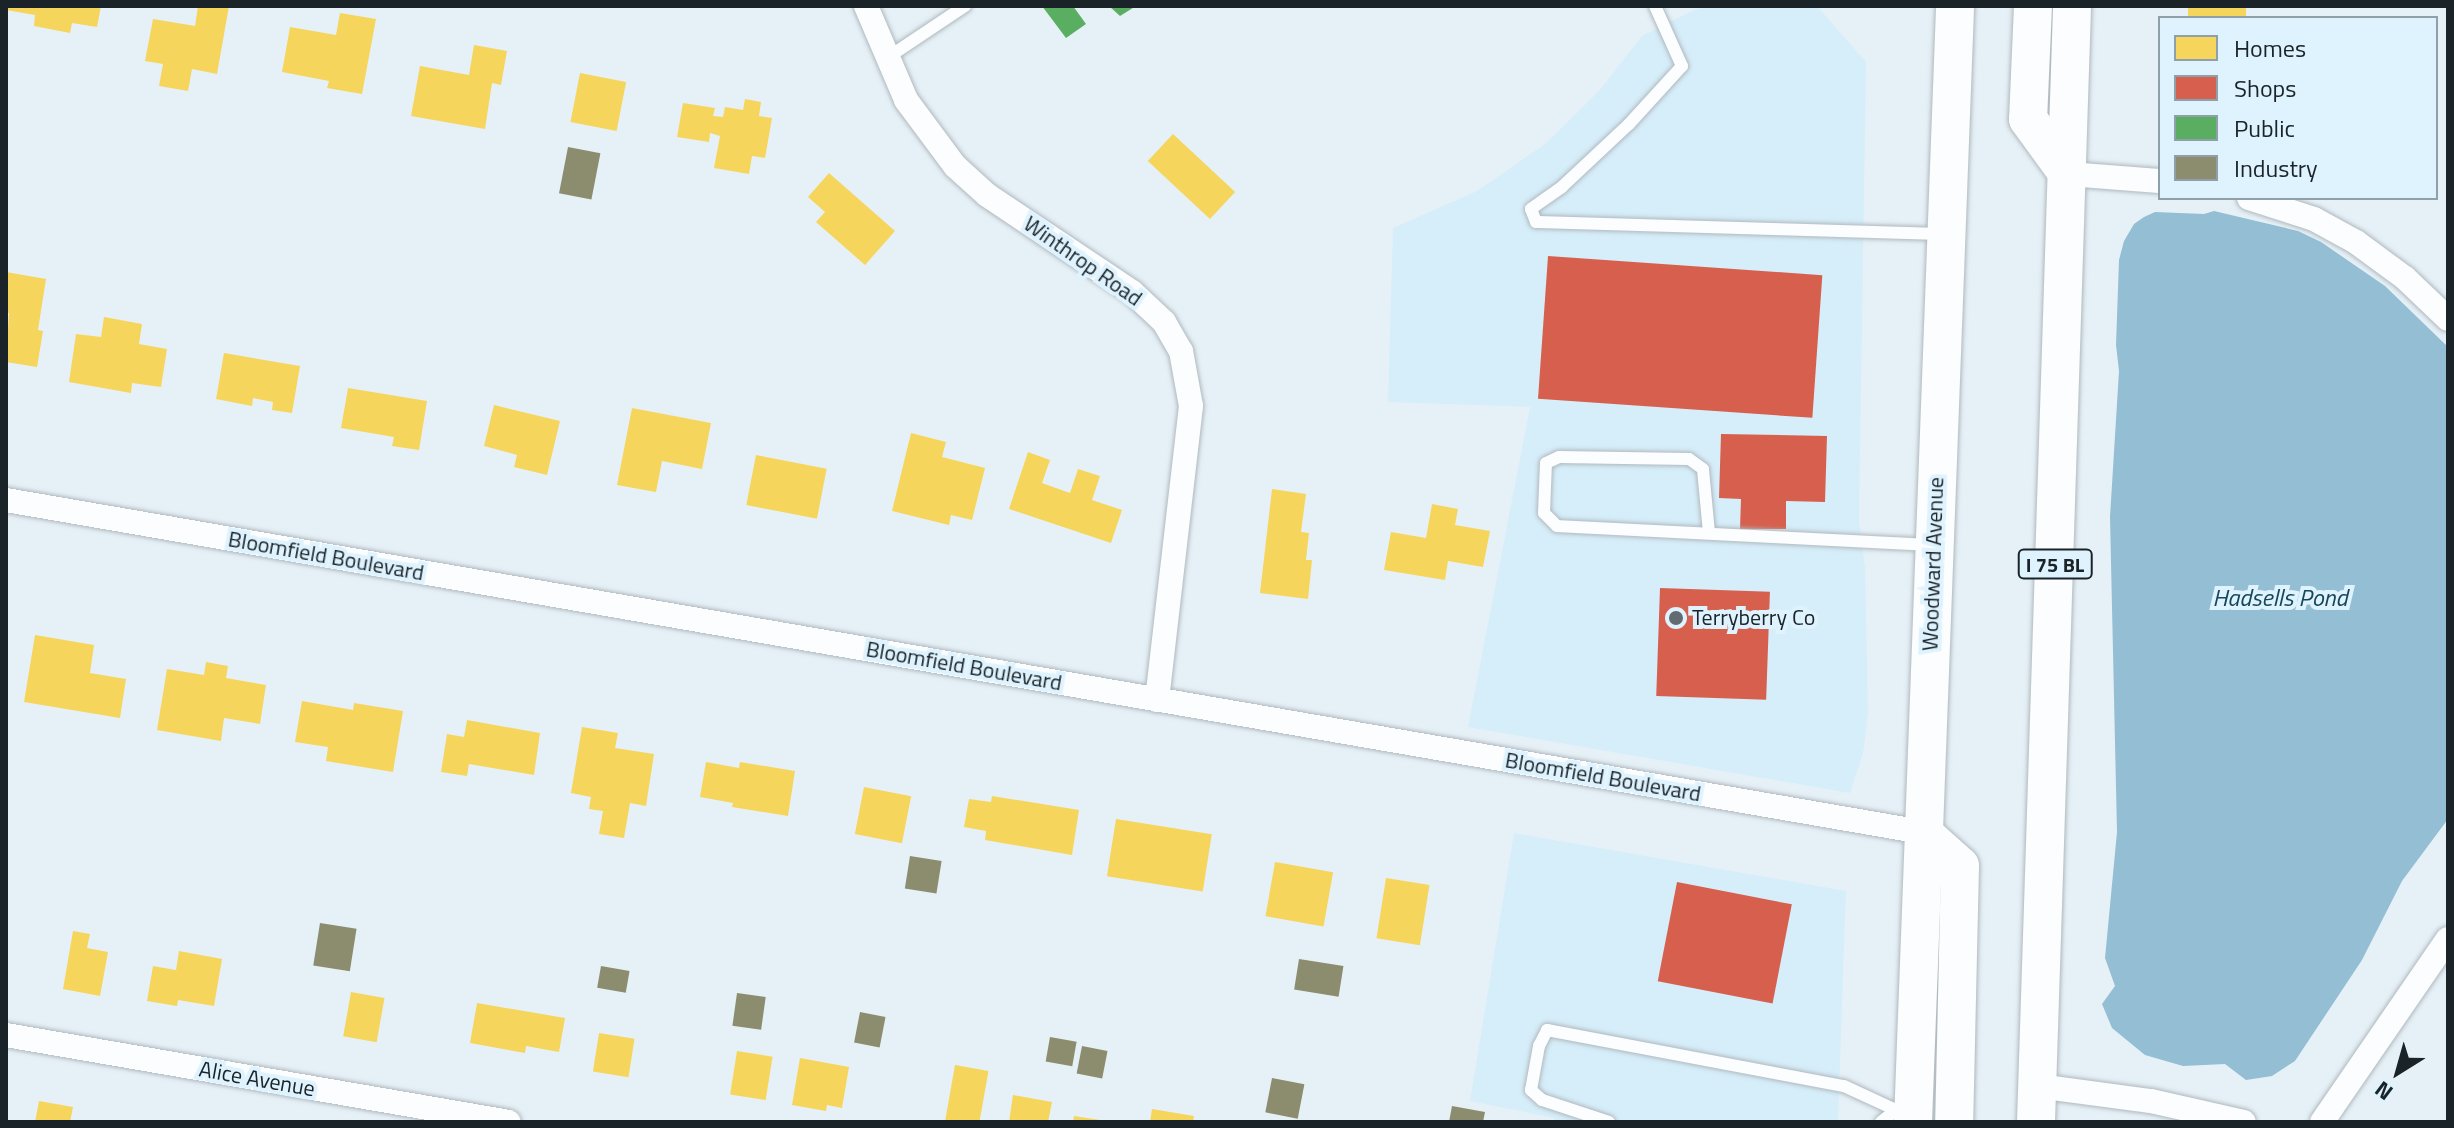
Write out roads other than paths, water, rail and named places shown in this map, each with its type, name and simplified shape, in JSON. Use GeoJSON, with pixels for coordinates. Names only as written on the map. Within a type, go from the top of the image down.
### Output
{"type":"FeatureCollection","features":[{"type":"Feature","properties":{"kind":"main road","name":"Woodward Avenue"},"geometry":{"type":"LineString","coordinates":[[1922,832],[1955,6]]}},
{"type":"Feature","properties":{"kind":"main road"},"geometry":{"type":"LineString","coordinates":[[2033,6],[2028,119],[2068,174]]}},
{"type":"Feature","properties":{"kind":"main road","name":"I 75 BL"},"geometry":{"type":"LineString","coordinates":[[2037,1104],[2072,6]]}},
{"type":"Feature","properties":{"kind":"main road"},"geometry":{"type":"LineString","coordinates":[[1922,832],[1960,866],[1922,1115]]}},
{"type":"Feature","properties":{"kind":"street","name":"Winthrop Road"},"geometry":{"type":"LineString","coordinates":[[866,6],[887,58],[917,118],[955,166],[987,195],[1132,292],[1164,322],[1181,351],[1190,387],[1190,425],[1157,700]]}},
{"type":"Feature","properties":{"kind":"street"},"geometry":{"type":"LineString","coordinates":[[2068,174],[2158,181]]}},
{"type":"Feature","properties":{"kind":"street"},"geometry":{"type":"LineString","coordinates":[[2256,200],[2303,214],[2356,242],[2405,278],[2448,319]]}},
{"type":"Feature","properties":{"kind":"street","name":"Bloomfield Boulevard"},"geometry":{"type":"LineString","coordinates":[[6,500],[1922,832]]}},
{"type":"Feature","properties":{"kind":"street"},"geometry":{"type":"LineString","coordinates":[[2322,1122],[2448,939]]}},
{"type":"Feature","properties":{"kind":"street","name":"Alice Avenue"},"geometry":{"type":"LineString","coordinates":[[6,1035],[509,1122]]}},
{"type":"Feature","properties":{"kind":"street"},"geometry":{"type":"LineString","coordinates":[[2037,1104],[2151,1101],[2244,1122]]}},
{"type":"Feature","properties":{"kind":"lane"},"geometry":{"type":"LineString","coordinates":[[887,58],[965,6]]}},
{"type":"Feature","properties":{"kind":"lane"},"geometry":{"type":"LineString","coordinates":[[1655,6],[1682,66],[1629,124],[1562,187],[1531,209],[1536,222],[1947,234]]}},
{"type":"Feature","properties":{"kind":"lane"},"geometry":{"type":"LineString","coordinates":[[1709,533],[1703,469],[1689,459],[1559,457],[1546,463],[1544,513],[1557,526],[1933,545]]}},
{"type":"Feature","properties":{"kind":"lane"},"geometry":{"type":"LineString","coordinates":[[1609,1122],[1542,1100],[1531,1090],[1539,1046],[1547,1030],[1844,1086],[1922,1115]]}},
{"type":"Feature","properties":{"kind":"water","name":"Hadsells Pond"},"geometry":{"type":"Polygon","coordinates":[[[2214,211],[2298,231],[2321,242],[2385,286],[2448,347],[2448,819],[2402,881],[2362,960],[2295,1061],[2272,1076],[2246,1080],[2225,1064],[2183,1066],[2145,1055],[2112,1028],[2102,1004],[2115,986],[2105,958],[2117,832],[2110,517],[2119,371],[2116,345],[2119,260],[2124,241],[2134,224],[2144,217],[2155,212],[2204,214],[2214,211]]]}},
{"type":"Feature","properties":{"kind":"place","name":"Terryberry Co"},"geometry":{"type":"Point","coordinates":[1676,618]}}]}
